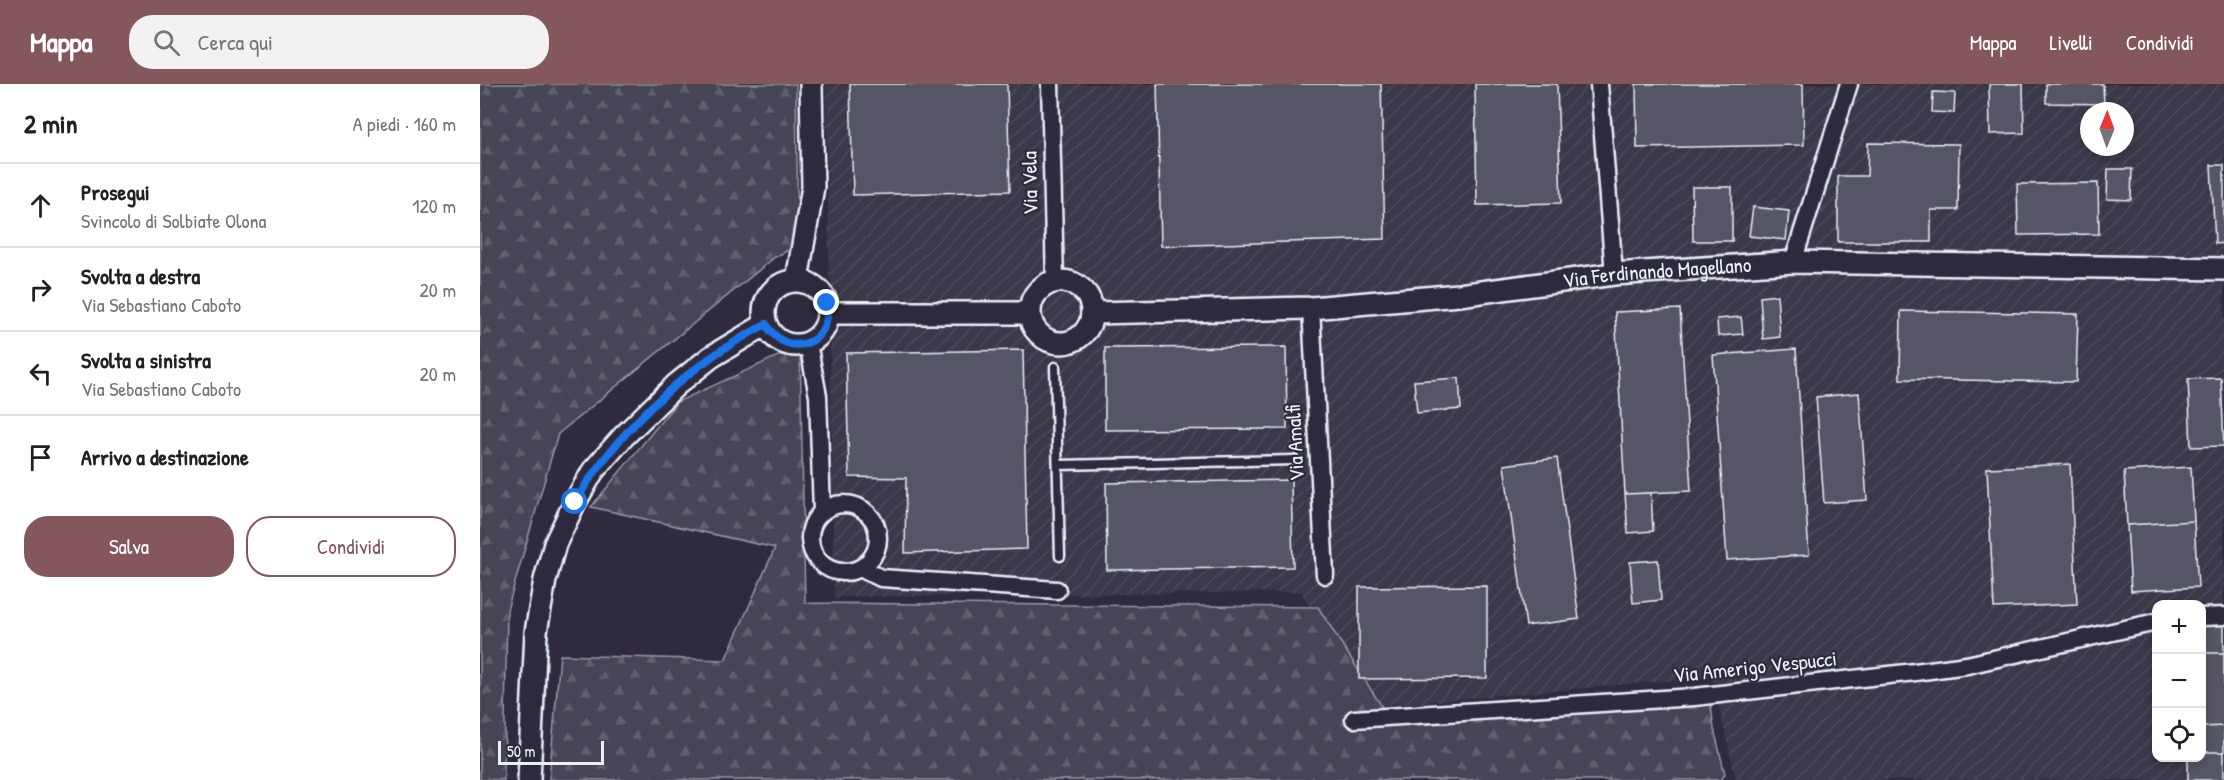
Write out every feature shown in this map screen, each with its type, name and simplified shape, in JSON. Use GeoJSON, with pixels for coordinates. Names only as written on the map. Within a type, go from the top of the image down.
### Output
{"type":"FeatureCollection","features":[{"type":"Feature","properties":{"kind":"street"},"geometry":{"type":"LineString","coordinates":[[796,280],[813,187],[811,84]]}},
{"type":"Feature","properties":{"kind":"street","name":"Via Vela"},"geometry":{"type":"LineString","coordinates":[[1050,84],[1054,281]]}},
{"type":"Feature","properties":{"kind":"street"},"geometry":{"type":"LineString","coordinates":[[1599,84],[1614,274]]}},
{"type":"Feature","properties":{"kind":"street"},"geometry":{"type":"LineString","coordinates":[[1793,262],[1849,84]]}},
{"type":"Feature","properties":{"kind":"street","name":"Via Ferdinando Magellano"},"geometry":{"type":"LineString","coordinates":[[1092,313],[1311,308],[1459,296],[1614,274],[1793,262],[2224,269]]}},
{"type":"Feature","properties":{"kind":"street"},"geometry":{"type":"LineString","coordinates":[[796,280],[816,287],[827,303],[828,313],[822,331],[816,338],[798,345],[778,340],[766,324],[764,314],[769,294],[777,286],[796,280]]}},
{"type":"Feature","properties":{"kind":"street"},"geometry":{"type":"LineString","coordinates":[[1054,281],[1073,283],[1081,288],[1091,303],[1092,313],[1090,323],[1076,339],[1066,343],[1055,343],[1037,333],[1029,313],[1034,296],[1039,289],[1054,281]]}},
{"type":"Feature","properties":{"kind":"street","name":"Via Amalfi"},"geometry":{"type":"LineString","coordinates":[[1311,308],[1325,575]]}},
{"type":"Feature","properties":{"kind":"street"},"geometry":{"type":"LineString","coordinates":[[828,313],[1029,313]]}},
{"type":"Feature","properties":{"kind":"street"},"geometry":{"type":"LineString","coordinates":[[529,780],[536,632],[543,590],[555,544],[575,502],[601,462],[676,385],[711,357],[766,324]]}},
{"type":"Feature","properties":{"kind":"street"},"geometry":{"type":"LineString","coordinates":[[808,342],[818,396],[822,512]]}},
{"type":"Feature","properties":{"kind":"street"},"geometry":{"type":"LineString","coordinates":[[843,504],[864,511],[872,519],[877,529],[878,540],[875,551],[869,561],[860,568],[838,571],[828,568],[813,552],[810,541],[815,520],[832,506],[843,504]]}},
{"type":"Feature","properties":{"kind":"street"},"geometry":{"type":"LineString","coordinates":[[860,568],[881,578],[1057,590]]}},
{"type":"Feature","properties":{"kind":"street"},"geometry":{"type":"LineString","coordinates":[[2206,617],[2224,616]]}},
{"type":"Feature","properties":{"kind":"street","name":"Via Amerigo Vespucci"},"geometry":{"type":"LineString","coordinates":[[1354,719],[1694,697],[1915,672],[1967,665],[2152,623]]}},
{"type":"Feature","properties":{"kind":"lane"},"geometry":{"type":"LineString","coordinates":[[1055,367],[1060,556]]}},
{"type":"Feature","properties":{"kind":"lane"},"geometry":{"type":"LineString","coordinates":[[1058,465],[1294,460]]}},
{"type":"Feature","properties":{"kind":"shaded area"},"geometry":{"type":"Polygon","coordinates":[[[826,84],[2224,84],[2224,780],[1736,780],[1712,677],[1369,707],[1301,592],[834,597],[826,84]]]}},
{"type":"Feature","properties":{"kind":"green space"},"geometry":{"type":"Polygon","coordinates":[[[480,84],[796,84],[798,245],[775,257],[558,434],[507,610],[504,780],[480,780],[480,84]]]}},
{"type":"Feature","properties":{"kind":"green space"},"geometry":{"type":"Polygon","coordinates":[[[800,346],[805,603],[1318,607],[1384,710],[1527,699],[1709,691],[1714,729],[1725,774],[1721,780],[549,780],[560,655],[725,660],[775,548],[591,507],[677,402],[800,346]]]}},
{"type":"Feature","properties":{"kind":"building"},"geometry":{"type":"Polygon","coordinates":[[[850,84],[1007,84],[1010,191],[853,195],[850,84]]]}},
{"type":"Feature","properties":{"kind":"building"},"geometry":{"type":"Polygon","coordinates":[[[1157,84],[1381,84],[1385,239],[1161,246],[1157,84]]]}},
{"type":"Feature","properties":{"kind":"building"},"geometry":{"type":"Polygon","coordinates":[[[1475,84],[1557,84],[1561,203],[1477,205],[1475,84]]]}},
{"type":"Feature","properties":{"kind":"building"},"geometry":{"type":"Polygon","coordinates":[[[1636,84],[1803,84],[1804,145],[1637,148],[1636,84]]]}},
{"type":"Feature","properties":{"kind":"building"},"geometry":{"type":"Polygon","coordinates":[[[1989,84],[2023,84],[2024,133],[1990,134],[1989,84]]]}},
{"type":"Feature","properties":{"kind":"building"},"geometry":{"type":"Polygon","coordinates":[[[2046,84],[2103,84],[2104,102],[2046,103],[2046,84]]]}},
{"type":"Feature","properties":{"kind":"building"},"geometry":{"type":"Polygon","coordinates":[[[1933,92],[1955,93],[1954,113],[1932,112],[1933,92]]]}},
{"type":"Feature","properties":{"kind":"building"},"geometry":{"type":"Polygon","coordinates":[[[1868,143],[1959,144],[1958,210],[1931,210],[1931,242],[1838,242],[1838,176],[1867,176],[1868,143]]]}},
{"type":"Feature","properties":{"kind":"building"},"geometry":{"type":"Polygon","coordinates":[[[2211,165],[2224,165],[2224,243],[2215,244],[2211,165]]]}},
{"type":"Feature","properties":{"kind":"building"},"geometry":{"type":"Polygon","coordinates":[[[2108,169],[2132,169],[2131,200],[2107,199],[2108,169]]]}},
{"type":"Feature","properties":{"kind":"building"},"geometry":{"type":"Polygon","coordinates":[[[2098,183],[2099,234],[2018,235],[2017,184],[2098,183]]]}},
{"type":"Feature","properties":{"kind":"building"},"geometry":{"type":"Polygon","coordinates":[[[1692,187],[1732,187],[1732,241],[1693,241],[1692,187]]]}},
{"type":"Feature","properties":{"kind":"building"},"geometry":{"type":"Polygon","coordinates":[[[1753,207],[1789,211],[1786,240],[1749,236],[1753,207]]]}},
{"type":"Feature","properties":{"kind":"building"},"geometry":{"type":"Polygon","coordinates":[[[1777,295],[1780,337],[1763,339],[1760,297],[1777,295]]]}},
{"type":"Feature","properties":{"kind":"building"},"geometry":{"type":"Polygon","coordinates":[[[1680,309],[1691,491],[1625,494],[1615,312],[1680,309]]]}},
{"type":"Feature","properties":{"kind":"building"},"geometry":{"type":"Polygon","coordinates":[[[1901,311],[2078,314],[2076,382],[1900,379],[1901,311]]]}},
{"type":"Feature","properties":{"kind":"building"},"geometry":{"type":"Polygon","coordinates":[[[1741,317],[1743,334],[1718,336],[1717,319],[1741,317]]]}},
{"type":"Feature","properties":{"kind":"building"},"geometry":{"type":"Polygon","coordinates":[[[1286,347],[1287,429],[1105,430],[1105,348],[1286,347]]]}},
{"type":"Feature","properties":{"kind":"building"},"geometry":{"type":"Polygon","coordinates":[[[1796,349],[1809,555],[1727,560],[1713,355],[1796,349]]]}},
{"type":"Feature","properties":{"kind":"building"},"geometry":{"type":"Polygon","coordinates":[[[1023,350],[1027,549],[905,553],[906,478],[849,477],[846,353],[1023,350]]]}},
{"type":"Feature","properties":{"kind":"building"},"geometry":{"type":"Polygon","coordinates":[[[1459,378],[1461,409],[1417,413],[1414,381],[1459,378]]]}},
{"type":"Feature","properties":{"kind":"building"},"geometry":{"type":"Polygon","coordinates":[[[2221,378],[2224,446],[2191,447],[2188,379],[2221,378]]]}},
{"type":"Feature","properties":{"kind":"building"},"geometry":{"type":"Polygon","coordinates":[[[1859,393],[1867,500],[1824,503],[1816,397],[1859,393]]]}},
{"type":"Feature","properties":{"kind":"building"},"geometry":{"type":"Polygon","coordinates":[[[1557,458],[1579,619],[1526,626],[1504,465],[1557,458]]]}},
{"type":"Feature","properties":{"kind":"building"},"geometry":{"type":"Polygon","coordinates":[[[2070,464],[2077,604],[1994,608],[1987,468],[2070,464]]]}},
{"type":"Feature","properties":{"kind":"building"},"geometry":{"type":"Polygon","coordinates":[[[2191,467],[2194,521],[2127,525],[2124,471],[2191,467]]]}},
{"type":"Feature","properties":{"kind":"building"},"geometry":{"type":"Polygon","coordinates":[[[1291,480],[1293,567],[1107,570],[1106,483],[1291,480]]]}},
{"type":"Feature","properties":{"kind":"building"},"geometry":{"type":"Polygon","coordinates":[[[1651,493],[1653,531],[1628,533],[1625,494],[1651,493]]]}},
{"type":"Feature","properties":{"kind":"building"},"geometry":{"type":"Polygon","coordinates":[[[2194,521],[2198,587],[2131,591],[2127,525],[2194,521]]]}},
{"type":"Feature","properties":{"kind":"building"},"geometry":{"type":"Polygon","coordinates":[[[1658,560],[1661,600],[1633,603],[1630,562],[1658,560]]]}},
{"type":"Feature","properties":{"kind":"building"},"geometry":{"type":"Polygon","coordinates":[[[1487,586],[1487,678],[1359,679],[1359,587],[1487,586]]]}},
{"type":"Feature","properties":{"kind":"building"},"geometry":{"type":"Polygon","coordinates":[[[2206,623],[2224,623],[2224,653],[2206,653],[2206,623]]]}},
{"type":"Feature","properties":{"kind":"building"},"geometry":{"type":"Polygon","coordinates":[[[2206,653],[2224,653],[2224,726],[2206,727],[2206,653]]]}},
{"type":"Feature","properties":{"kind":"building"},"geometry":{"type":"Polygon","coordinates":[[[2224,726],[2224,752],[2206,752],[2206,727],[2224,726]]]}},
{"type":"Feature","properties":{"kind":"building"},"geometry":{"type":"Polygon","coordinates":[[[2206,752],[2224,752],[2224,780],[2188,780],[2188,762],[2206,762],[2206,752]]]}},
{"type":"Feature","properties":{"kind":"route"},"geometry":{"type":"LineString","coordinates":[[575,502],[593,471],[623,437],[676,385],[711,357],[766,324],[778,340],[798,345],[808,342],[816,338],[827,322],[827,303]]}}]}
